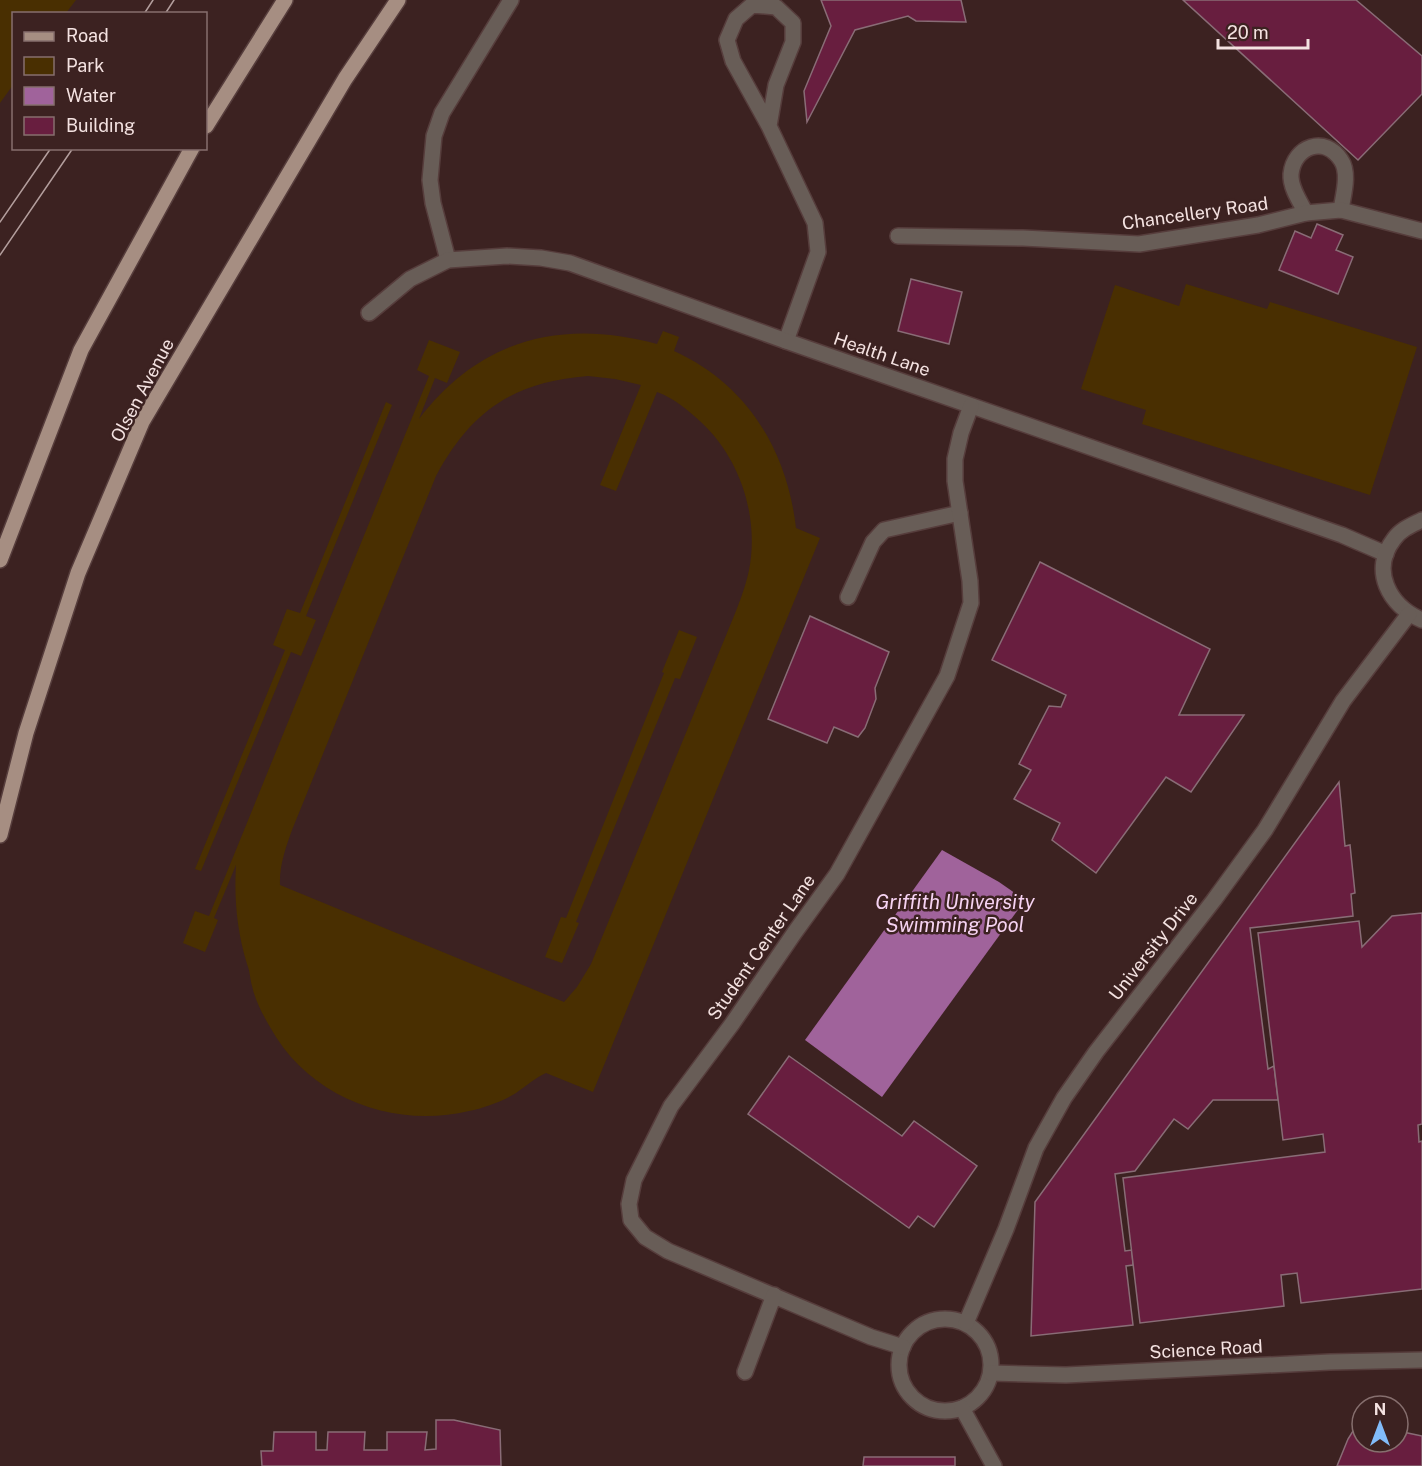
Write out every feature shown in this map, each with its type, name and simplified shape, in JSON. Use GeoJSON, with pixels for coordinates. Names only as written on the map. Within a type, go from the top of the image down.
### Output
{"type":"FeatureCollection","features":[{"type":"Feature","properties":{"kind":"main road"},"geometry":{"type":"LineString","coordinates":[[207,124],[285,0]]}},
{"type":"Feature","properties":{"kind":"main road","name":"Olsen Avenue"},"geometry":{"type":"LineString","coordinates":[[0,835],[26,733],[78,573],[142,422],[345,79],[398,0]]}},
{"type":"Feature","properties":{"kind":"main road"},"geometry":{"type":"LineString","coordinates":[[0,560],[81,350],[191,150]]}},
{"type":"Feature","properties":{"kind":"street"},"geometry":{"type":"LineString","coordinates":[[448,260],[433,203],[430,180],[434,136],[442,113],[511,0]]}},
{"type":"Feature","properties":{"kind":"street"},"geometry":{"type":"LineString","coordinates":[[769,126],[776,85],[793,42],[793,23],[776,7],[752,5],[736,19],[727,40],[733,61],[769,126],[815,223],[818,252],[786,341]]}},
{"type":"Feature","properties":{"kind":"street"},"geometry":{"type":"LineString","coordinates":[[1306,213],[1295,192],[1291,175],[1296,159],[1306,148],[1319,145],[1330,150],[1341,160],[1345,174],[1341,210]]}},
{"type":"Feature","properties":{"kind":"street","name":"Chancellery Road"},"geometry":{"type":"LineString","coordinates":[[898,236],[1023,238],[1139,244],[1258,225],[1306,213],[1341,210],[1422,231]]}},
{"type":"Feature","properties":{"kind":"street","name":"Health Lane"},"geometry":{"type":"LineString","coordinates":[[369,313],[410,279],[448,260],[507,256],[542,258],[570,263],[1342,535],[1386,554]]}},
{"type":"Feature","properties":{"kind":"street","name":"Student Center Lane"},"geometry":{"type":"LineString","coordinates":[[903,1347],[871,1337],[668,1251],[645,1237],[631,1220],[629,1204],[634,1180],[671,1106],[732,1024],[837,874],[947,676],[971,603],[970,581],[955,482],[955,459],[971,406]]}},
{"type":"Feature","properties":{"kind":"street"},"geometry":{"type":"LineString","coordinates":[[848,597],[873,542],[884,530],[960,513]]}},
{"type":"Feature","properties":{"kind":"street"},"geometry":{"type":"LineString","coordinates":[[1415,617],[1396,603],[1387,588],[1384,571],[1386,554],[1394,538],[1407,527],[1422,520]]}},
{"type":"Feature","properties":{"kind":"street","name":"University Drive"},"geometry":{"type":"LineString","coordinates":[[966,1323],[1006,1229],[1036,1148],[1064,1098],[1096,1052],[1214,900],[1258,839],[1343,701],[1415,617]]}},
{"type":"Feature","properties":{"kind":"street"},"geometry":{"type":"LineString","coordinates":[[745,1372],[774,1295]]}},
{"type":"Feature","properties":{"kind":"street"},"geometry":{"type":"LineString","coordinates":[[939,1319],[953,1319],[966,1323],[978,1331],[990,1352],[991,1373],[985,1390],[975,1401],[962,1408],[948,1411],[933,1410],[920,1404],[903,1385],[899,1374],[899,1354],[903,1347],[914,1330],[925,1323],[939,1319]]}},
{"type":"Feature","properties":{"kind":"street","name":"Science Road"},"geometry":{"type":"LineString","coordinates":[[991,1373],[1066,1375],[1330,1362],[1422,1360]]}},
{"type":"Feature","properties":{"kind":"street"},"geometry":{"type":"LineString","coordinates":[[962,1408],[994,1466]]}},
{"type":"Feature","properties":{"kind":"green space"},"geometry":{"type":"Polygon","coordinates":[[[0,0],[76,0],[67,12],[12,12],[12,86],[0,103],[0,0]]]}},
{"type":"Feature","properties":{"kind":"green space"},"geometry":{"type":"Polygon","coordinates":[[[1186,284],[1267,309],[1270,302],[1417,347],[1370,495],[1142,424],[1146,410],[1081,389],[1115,285],[1179,306],[1186,284]]]}},
{"type":"Feature","properties":{"kind":"green space"},"geometry":{"type":"Polygon","coordinates":[[[663,331],[679,337],[674,351],[700,365],[723,382],[742,401],[773,446],[791,499],[796,528],[820,538],[593,1092],[546,1073],[516,1093],[475,1110],[440,1115],[411,1115],[383,1111],[356,1102],[330,1090],[307,1073],[287,1052],[262,1012],[253,991],[239,927],[235,891],[236,865],[214,918],[218,920],[205,952],[183,943],[195,911],[209,916],[429,376],[417,370],[429,340],[460,352],[447,383],[435,378],[419,419],[443,392],[469,370],[496,353],[525,342],[556,335],[588,334],[622,336],[657,344],[663,331]],[[588,376],[561,379],[516,393],[480,417],[450,453],[436,476],[292,830],[283,857],[280,878],[280,885],[564,1002],[577,987],[591,964],[736,611],[749,571],[751,557],[751,521],[747,502],[735,468],[726,452],[702,423],[681,405],[657,392],[616,491],[600,485],[641,385],[588,376]]]}},
{"type":"Feature","properties":{"kind":"green space"},"geometry":{"type":"Polygon","coordinates":[[[386,402],[392,405],[306,616],[316,620],[301,656],[291,652],[201,871],[195,869],[285,650],[273,645],[287,609],[300,613],[386,402]]]}},
{"type":"Feature","properties":{"kind":"green space"},"geometry":{"type":"Polygon","coordinates":[[[679,630],[697,637],[680,679],[675,678],[576,922],[579,923],[562,963],[545,957],[561,917],[566,918],[679,630]]]}},
{"type":"Feature","properties":{"kind":"water","name":"Griffith University Swimming Pool"},"geometry":{"type":"Polygon","coordinates":[[[942,850],[999,882],[1025,900],[882,1097],[805,1040],[942,850]]]}},
{"type":"Feature","properties":{"kind":"building"},"geometry":{"type":"Polygon","coordinates":[[[821,0],[961,0],[966,22],[916,21],[908,16],[855,30],[807,122],[804,91],[831,26],[821,0]]]}},
{"type":"Feature","properties":{"kind":"building"},"geometry":{"type":"Polygon","coordinates":[[[1183,0],[1356,0],[1422,56],[1422,94],[1358,160],[1183,0]]]}},
{"type":"Feature","properties":{"kind":"building"},"geometry":{"type":"Polygon","coordinates":[[[1317,224],[1343,235],[1336,250],[1353,257],[1338,294],[1279,270],[1295,231],[1311,238],[1317,224]]]}},
{"type":"Feature","properties":{"kind":"building"},"geometry":{"type":"Polygon","coordinates":[[[911,279],[962,292],[949,344],[898,331],[911,279]]]}},
{"type":"Feature","properties":{"kind":"building"},"geometry":{"type":"Polygon","coordinates":[[[1040,562],[1210,649],[1179,715],[1244,715],[1191,792],[1166,777],[1096,873],[1052,840],[1060,823],[1014,799],[1031,770],[1019,764],[1049,706],[1061,707],[1066,695],[992,660],[1040,562]]]}},
{"type":"Feature","properties":{"kind":"building"},"geometry":{"type":"Polygon","coordinates":[[[810,616],[889,652],[875,688],[876,699],[865,728],[858,737],[834,727],[827,743],[768,719],[810,616]]]}},
{"type":"Feature","properties":{"kind":"building"},"geometry":{"type":"Polygon","coordinates":[[[1339,782],[1345,846],[1350,845],[1355,893],[1351,894],[1353,916],[1250,928],[1268,1069],[1274,1066],[1278,1100],[1213,1100],[1188,1129],[1174,1119],[1135,1171],[1115,1174],[1125,1251],[1132,1250],[1133,1265],[1126,1266],[1133,1325],[1031,1336],[1035,1202],[1339,782]]]}},
{"type":"Feature","properties":{"kind":"building"},"geometry":{"type":"Polygon","coordinates":[[[1422,913],[1422,1124],[1418,1125],[1419,1142],[1422,1141],[1422,1289],[1301,1303],[1297,1273],[1281,1275],[1284,1306],[1140,1323],[1123,1178],[1325,1152],[1323,1134],[1283,1140],[1258,933],[1359,921],[1362,947],[1392,916],[1422,913]]]}},
{"type":"Feature","properties":{"kind":"building"},"geometry":{"type":"Polygon","coordinates":[[[789,1056],[902,1136],[914,1121],[977,1166],[934,1227],[918,1216],[909,1228],[748,1114],[789,1056]]]}},
{"type":"Feature","properties":{"kind":"building"},"geometry":{"type":"Polygon","coordinates":[[[436,1420],[454,1420],[500,1430],[501,1466],[262,1466],[261,1451],[273,1451],[274,1432],[316,1432],[316,1450],[327,1450],[328,1432],[365,1432],[364,1450],[387,1450],[387,1432],[427,1432],[425,1450],[436,1449],[436,1420]]]}},
{"type":"Feature","properties":{"kind":"building"},"geometry":{"type":"Polygon","coordinates":[[[1410,1434],[1422,1436],[1422,1466],[1337,1466],[1350,1436],[1350,1454],[1410,1454],[1410,1434]]]}},
{"type":"Feature","properties":{"kind":"building"},"geometry":{"type":"Polygon","coordinates":[[[864,1457],[955,1457],[955,1466],[863,1466],[864,1457]]]}},
{"type":"Feature","properties":{"kind":"tram line"},"geometry":{"type":"LineString","coordinates":[[145,12],[153,0]]}},
{"type":"Feature","properties":{"kind":"tram line"},"geometry":{"type":"LineString","coordinates":[[166,12],[174,0]]}},
{"type":"Feature","properties":{"kind":"tram line"},"geometry":{"type":"LineString","coordinates":[[0,222],[50,150]]}},
{"type":"Feature","properties":{"kind":"tram line"},"geometry":{"type":"LineString","coordinates":[[0,255],[72,150]]}}]}
